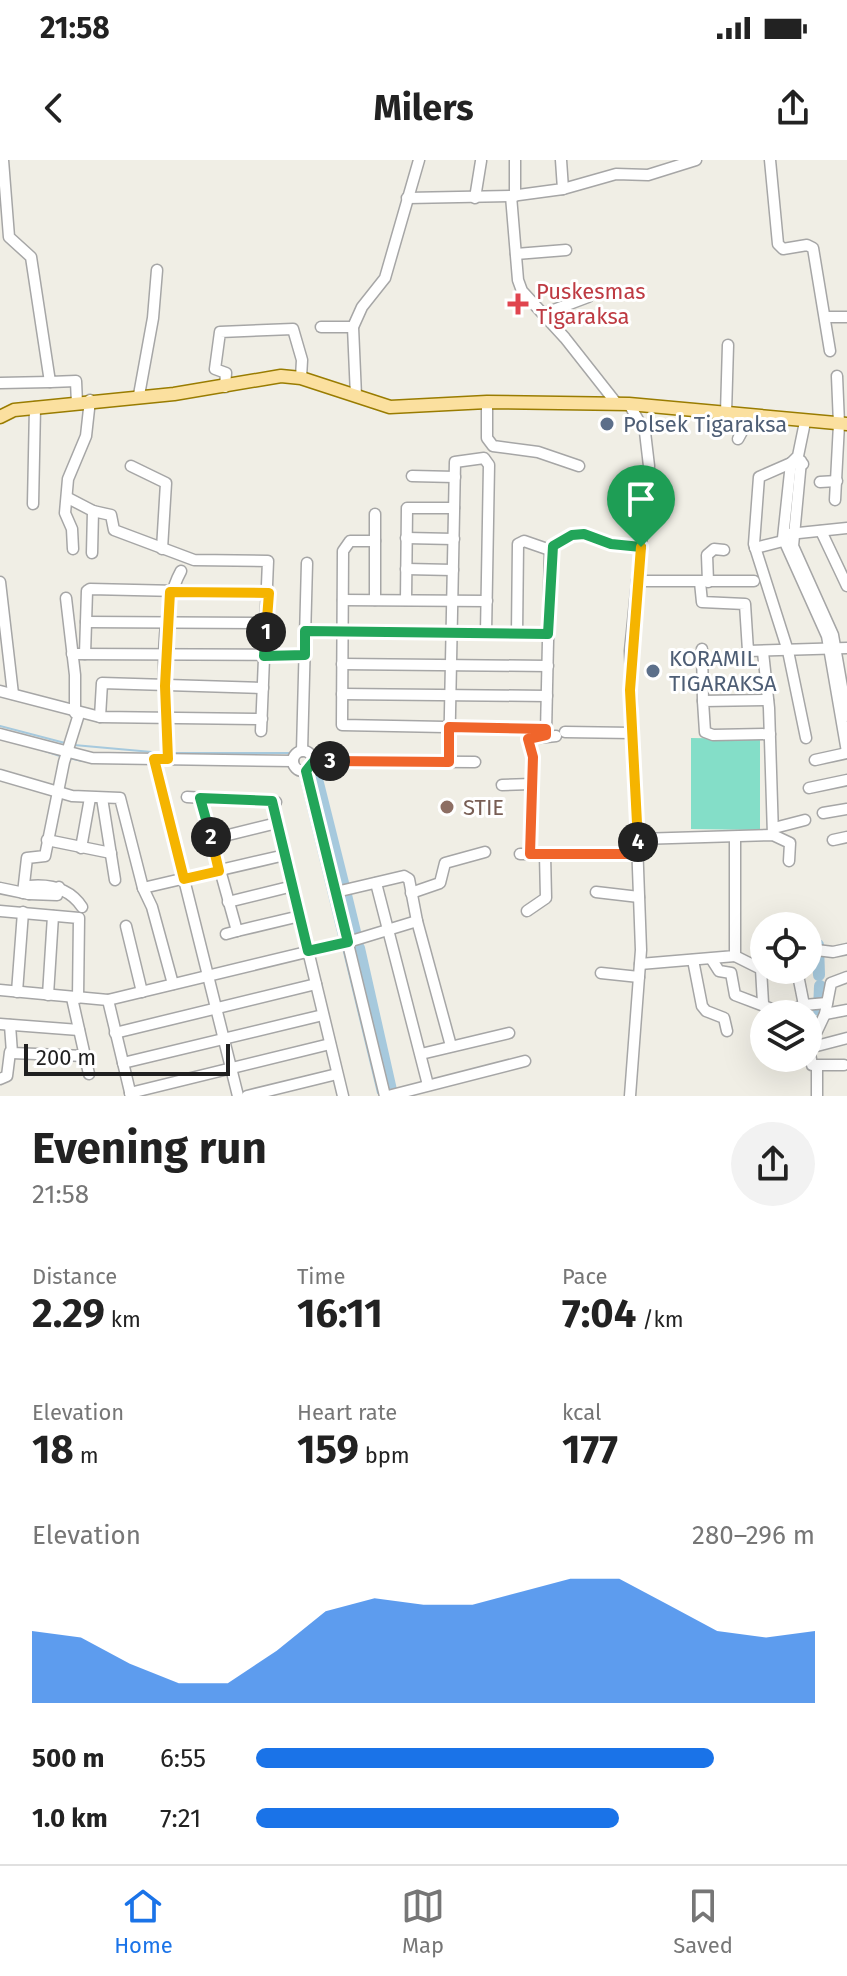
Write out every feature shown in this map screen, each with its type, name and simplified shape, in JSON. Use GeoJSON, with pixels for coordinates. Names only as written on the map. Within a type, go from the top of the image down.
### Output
{"type":"FeatureCollection","features":[{"type":"Feature","properties":{"kind":"main road"},"geometry":{"type":"LineString","coordinates":[[0,417],[14,410],[35,407],[225,387],[264,378],[301,378],[400,408],[487,402],[623,404],[843,424]]}},
{"type":"Feature","properties":{"kind":"street"},"geometry":{"type":"LineString","coordinates":[[3,160],[9,237],[31,257],[50,382]]}},
{"type":"Feature","properties":{"kind":"street"},"geometry":{"type":"LineString","coordinates":[[356,396],[353,327],[362,307],[385,278],[419,160]]}},
{"type":"Feature","properties":{"kind":"street"},"geometry":{"type":"LineString","coordinates":[[561,160],[563,189]]}},
{"type":"Feature","properties":{"kind":"street"},"geometry":{"type":"LineString","coordinates":[[407,198],[513,196],[563,189],[622,173],[648,175],[696,160]]}},
{"type":"Feature","properties":{"kind":"street"},"geometry":{"type":"LineString","coordinates":[[770,160],[778,244],[783,249],[807,245],[813,248],[830,351]]}},
{"type":"Feature","properties":{"kind":"street"},"geometry":{"type":"LineString","coordinates":[[475,198],[481,161]]}},
{"type":"Feature","properties":{"kind":"street"},"geometry":{"type":"LineString","coordinates":[[515,161],[513,196],[519,285],[645,432],[648,451],[630,651],[639,854],[640,964],[630,1096]]}},
{"type":"Feature","properties":{"kind":"street"},"geometry":{"type":"LineString","coordinates":[[516,254],[566,250]]}},
{"type":"Feature","properties":{"kind":"street"},"geometry":{"type":"LineString","coordinates":[[139,395],[153,318],[157,270]]}},
{"type":"Feature","properties":{"kind":"street"},"geometry":{"type":"LineString","coordinates":[[543,314],[588,297]]}},
{"type":"Feature","properties":{"kind":"street"},"geometry":{"type":"LineString","coordinates":[[825,317],[847,317]]}},
{"type":"Feature","properties":{"kind":"street"},"geometry":{"type":"LineString","coordinates":[[321,327],[353,327]]}},
{"type":"Feature","properties":{"kind":"street"},"geometry":{"type":"LineString","coordinates":[[225,387],[226,373],[215,369],[220,332],[293,329],[302,360],[301,378]]}},
{"type":"Feature","properties":{"kind":"street"},"geometry":{"type":"LineString","coordinates":[[726,413],[728,345]]}},
{"type":"Feature","properties":{"kind":"street"},"geometry":{"type":"LineString","coordinates":[[835,500],[843,424],[837,376]]}},
{"type":"Feature","properties":{"kind":"street"},"geometry":{"type":"LineString","coordinates":[[0,383],[76,381],[77,404]]}},
{"type":"Feature","properties":{"kind":"street"},"geometry":{"type":"LineString","coordinates":[[73,549],[72,529],[65,513],[68,479],[86,436],[90,400]]}},
{"type":"Feature","properties":{"kind":"street"},"geometry":{"type":"LineString","coordinates":[[487,402],[487,438],[493,446],[538,452],[579,466]]}},
{"type":"Feature","properties":{"kind":"street"},"geometry":{"type":"LineString","coordinates":[[33,504],[35,407]]}},
{"type":"Feature","properties":{"kind":"street"},"geometry":{"type":"LineString","coordinates":[[0,409],[14,410]]}},
{"type":"Feature","properties":{"kind":"street"},"geometry":{"type":"LineString","coordinates":[[738,439],[750,417]]}},
{"type":"Feature","properties":{"kind":"street"},"geometry":{"type":"LineString","coordinates":[[805,422],[786,536],[818,606],[827,636],[837,649],[847,716]]}},
{"type":"Feature","properties":{"kind":"street"},"geometry":{"type":"LineString","coordinates":[[449,762],[456,460],[488,461],[486,633]]}},
{"type":"Feature","properties":{"kind":"street"},"geometry":{"type":"LineString","coordinates":[[797,461],[758,478],[755,548],[788,651],[806,738]]}},
{"type":"Feature","properties":{"kind":"street"},"geometry":{"type":"LineString","coordinates":[[131,466],[166,483],[162,549]]}},
{"type":"Feature","properties":{"kind":"street"},"geometry":{"type":"LineString","coordinates":[[412,476],[455,477]]}},
{"type":"Feature","properties":{"kind":"street"},"geometry":{"type":"LineString","coordinates":[[820,482],[837,481]]}},
{"type":"Feature","properties":{"kind":"street"},"geometry":{"type":"LineString","coordinates":[[0,691],[77,714],[100,717],[262,725],[269,593],[267,560],[194,560],[114,530],[111,515],[93,511],[68,498]]}},
{"type":"Feature","properties":{"kind":"street"},"geometry":{"type":"LineString","coordinates":[[406,600],[408,507],[454,508]]}},
{"type":"Feature","properties":{"kind":"street"},"geometry":{"type":"LineString","coordinates":[[92,553],[93,511]]}},
{"type":"Feature","properties":{"kind":"street"},"geometry":{"type":"LineString","coordinates":[[375,514],[375,600]]}},
{"type":"Feature","properties":{"kind":"street"},"geometry":{"type":"LineString","coordinates":[[755,548],[786,536],[847,528]]}},
{"type":"Feature","properties":{"kind":"street"},"geometry":{"type":"LineString","coordinates":[[821,531],[841,559],[847,586]]}},
{"type":"Feature","properties":{"kind":"street"},"geometry":{"type":"LineString","coordinates":[[550,550],[572,535],[584,534],[611,544],[641,547]]}},
{"type":"Feature","properties":{"kind":"street"},"geometry":{"type":"LineString","coordinates":[[406,538],[454,539]]}},
{"type":"Feature","properties":{"kind":"street"},"geometry":{"type":"LineString","coordinates":[[375,541],[350,541],[345,545],[342,725],[633,733]]}},
{"type":"Feature","properties":{"kind":"street"},"geometry":{"type":"LineString","coordinates":[[517,634],[518,544],[524,541],[550,550]]}},
{"type":"Feature","properties":{"kind":"street"},"geometry":{"type":"LineString","coordinates":[[724,550],[714,549],[707,555],[702,602],[745,604],[746,650],[837,649]]}},
{"type":"Feature","properties":{"kind":"street"},"geometry":{"type":"LineString","coordinates":[[550,550],[547,696],[553,733]]}},
{"type":"Feature","properties":{"kind":"street"},"geometry":{"type":"LineString","coordinates":[[0,734],[92,758],[293,761],[302,751],[307,563]]}},
{"type":"Feature","properties":{"kind":"street"},"geometry":{"type":"LineString","coordinates":[[406,569],[453,570]]}},
{"type":"Feature","properties":{"kind":"street"},"geometry":{"type":"LineString","coordinates":[[168,759],[165,686],[170,592],[181,571]]}},
{"type":"Feature","properties":{"kind":"street"},"geometry":{"type":"LineString","coordinates":[[637,581],[754,581]]}},
{"type":"Feature","properties":{"kind":"street"},"geometry":{"type":"LineString","coordinates":[[0,582],[13,694]]}},
{"type":"Feature","properties":{"kind":"street"},"geometry":{"type":"LineString","coordinates":[[85,654],[90,589],[269,593]]}},
{"type":"Feature","properties":{"kind":"street"},"geometry":{"type":"LineString","coordinates":[[26,893],[27,858],[45,856],[57,791],[77,714],[66,598]]}},
{"type":"Feature","properties":{"kind":"street"},"geometry":{"type":"LineString","coordinates":[[343,600],[487,601]]}},
{"type":"Feature","properties":{"kind":"street"},"geometry":{"type":"LineString","coordinates":[[86,622],[266,623]]}},
{"type":"Feature","properties":{"kind":"street"},"geometry":{"type":"LineString","coordinates":[[305,631],[548,634]]}},
{"type":"Feature","properties":{"kind":"street"},"geometry":{"type":"LineString","coordinates":[[702,649],[703,727],[707,734],[770,734]]}},
{"type":"Feature","properties":{"kind":"street"},"geometry":{"type":"LineString","coordinates":[[815,760],[847,753],[837,649]]}},
{"type":"Feature","properties":{"kind":"street"},"geometry":{"type":"LineString","coordinates":[[763,652],[774,831]]}},
{"type":"Feature","properties":{"kind":"street"},"geometry":{"type":"LineString","coordinates":[[72,654],[305,655]]}},
{"type":"Feature","properties":{"kind":"street"},"geometry":{"type":"LineString","coordinates":[[342,664],[548,666]]}},
{"type":"Feature","properties":{"kind":"street"},"geometry":{"type":"LineString","coordinates":[[100,717],[102,683],[263,688]]}},
{"type":"Feature","properties":{"kind":"street"},"geometry":{"type":"LineString","coordinates":[[342,694],[547,696]]}},
{"type":"Feature","properties":{"kind":"street"},"geometry":{"type":"LineString","coordinates":[[703,701],[768,700]]}},
{"type":"Feature","properties":{"kind":"street"},"geometry":{"type":"LineString","coordinates":[[553,733],[528,739],[533,757],[525,854],[639,854]]}},
{"type":"Feature","properties":{"kind":"street"},"geometry":{"type":"LineString","coordinates":[[302,751],[311,753],[314,761]]}},
{"type":"Feature","properties":{"kind":"street"},"geometry":{"type":"LineString","coordinates":[[154,759],[238,1096]]}},
{"type":"Feature","properties":{"kind":"street"},"geometry":{"type":"LineString","coordinates":[[293,761],[298,770],[306,771]]}},
{"type":"Feature","properties":{"kind":"street"},"geometry":{"type":"LineString","coordinates":[[314,761],[475,762]]}},
{"type":"Feature","properties":{"kind":"street"},"geometry":{"type":"LineString","coordinates":[[306,771],[314,761]]}},
{"type":"Feature","properties":{"kind":"street"},"geometry":{"type":"LineString","coordinates":[[306,771],[386,1096],[525,1061]]}},
{"type":"Feature","properties":{"kind":"street"},"geometry":{"type":"LineString","coordinates":[[0,775],[57,791],[96,798],[118,797],[123,801],[143,888],[152,907],[173,984]]}},
{"type":"Feature","properties":{"kind":"street"},"geometry":{"type":"LineString","coordinates":[[809,788],[847,780]]}},
{"type":"Feature","properties":{"kind":"street"},"geometry":{"type":"LineString","coordinates":[[502,785],[532,784]]}},
{"type":"Feature","properties":{"kind":"street"},"geometry":{"type":"LineString","coordinates":[[187,797],[274,801],[343,1096]]}},
{"type":"Feature","properties":{"kind":"street"},"geometry":{"type":"LineString","coordinates":[[81,848],[96,798]]}},
{"type":"Feature","properties":{"kind":"street"},"geometry":{"type":"LineString","coordinates":[[96,798],[115,880]]}},
{"type":"Feature","properties":{"kind":"street"},"geometry":{"type":"LineString","coordinates":[[200,798],[228,902],[231,933],[300,916]]}},
{"type":"Feature","properties":{"kind":"street"},"geometry":{"type":"LineString","coordinates":[[823,813],[847,809]]}},
{"type":"Feature","properties":{"kind":"street"},"geometry":{"type":"LineString","coordinates":[[638,839],[735,837],[774,831],[805,820]]}},
{"type":"Feature","properties":{"kind":"street"},"geometry":{"type":"LineString","coordinates":[[212,839],[277,823]]}},
{"type":"Feature","properties":{"kind":"street"},"geometry":{"type":"LineString","coordinates":[[774,831],[790,843],[789,861]]}},
{"type":"Feature","properties":{"kind":"street"},"geometry":{"type":"LineString","coordinates":[[735,837],[735,956]]}},
{"type":"Feature","properties":{"kind":"street"},"geometry":{"type":"LineString","coordinates":[[833,840],[847,837]]}},
{"type":"Feature","properties":{"kind":"street"},"geometry":{"type":"LineString","coordinates":[[47,840],[111,853]]}},
{"type":"Feature","properties":{"kind":"street"},"geometry":{"type":"LineString","coordinates":[[411,893],[440,883],[445,863],[485,852]]}},
{"type":"Feature","properties":{"kind":"street"},"geometry":{"type":"LineString","coordinates":[[527,911],[546,898],[545,854]]}},
{"type":"Feature","properties":{"kind":"street"},"geometry":{"type":"LineString","coordinates":[[143,888],[285,855]]}},
{"type":"Feature","properties":{"kind":"street"},"geometry":{"type":"LineString","coordinates":[[336,892],[404,876],[409,879],[417,921],[451,1046]]}},
{"type":"Feature","properties":{"kind":"street"},"geometry":{"type":"LineString","coordinates":[[376,883],[428,1085]]}},
{"type":"Feature","properties":{"kind":"street"},"geometry":{"type":"LineString","coordinates":[[26,893],[29,886],[59,887],[82,907]]}},
{"type":"Feature","properties":{"kind":"street"},"geometry":{"type":"LineString","coordinates":[[228,902],[293,886]]}},
{"type":"Feature","properties":{"kind":"street"},"geometry":{"type":"LineString","coordinates":[[0,888],[26,893]]}},
{"type":"Feature","properties":{"kind":"street"},"geometry":{"type":"LineString","coordinates":[[596,892],[639,897]]}},
{"type":"Feature","properties":{"kind":"street"},"geometry":{"type":"LineString","coordinates":[[0,911],[76,917],[81,922],[75,998],[89,1074]]}},
{"type":"Feature","properties":{"kind":"street"},"geometry":{"type":"LineString","coordinates":[[17,992],[23,912]]}},
{"type":"Feature","properties":{"kind":"street"},"geometry":{"type":"LineString","coordinates":[[48,995],[53,916]]}},
{"type":"Feature","properties":{"kind":"street"},"geometry":{"type":"LineString","coordinates":[[0,990],[108,1000],[348,942],[417,921]]}},
{"type":"Feature","properties":{"kind":"street"},"geometry":{"type":"LineString","coordinates":[[126,926],[142,992]]}},
{"type":"Feature","properties":{"kind":"street"},"geometry":{"type":"LineString","coordinates":[[822,951],[847,949]]}},
{"type":"Feature","properties":{"kind":"street"},"geometry":{"type":"LineString","coordinates":[[640,964],[735,956],[761,969],[763,1000]]}},
{"type":"Feature","properties":{"kind":"street"},"geometry":{"type":"LineString","coordinates":[[693,960],[702,1006],[724,1018],[727,1031]]}},
{"type":"Feature","properties":{"kind":"street"},"geometry":{"type":"LineString","coordinates":[[712,960],[718,970],[731,973],[735,995],[752,1000]]}},
{"type":"Feature","properties":{"kind":"street"},"geometry":{"type":"LineString","coordinates":[[601,973],[639,977]]}},
{"type":"Feature","properties":{"kind":"street"},"geometry":{"type":"LineString","coordinates":[[822,1014],[826,1009],[832,981],[847,977]]}},
{"type":"Feature","properties":{"kind":"street"},"geometry":{"type":"LineString","coordinates":[[115,1033],[316,984]]}},
{"type":"Feature","properties":{"kind":"street"},"geometry":{"type":"LineString","coordinates":[[108,1000],[130,1094],[330,1044]]}},
{"type":"Feature","properties":{"kind":"street"},"geometry":{"type":"LineString","coordinates":[[822,1008],[847,1010]]}},
{"type":"Feature","properties":{"kind":"street"},"geometry":{"type":"LineString","coordinates":[[123,1063],[323,1015]]}},
{"type":"Feature","properties":{"kind":"street"},"geometry":{"type":"LineString","coordinates":[[0,1079],[7,1076],[10,1052],[5,1024],[79,1030]]}},
{"type":"Feature","properties":{"kind":"street"},"geometry":{"type":"LineString","coordinates":[[421,1054],[509,1033]]}},
{"type":"Feature","properties":{"kind":"street"},"geometry":{"type":"LineString","coordinates":[[822,1045],[847,1038]]}},
{"type":"Feature","properties":{"kind":"street"},"geometry":{"type":"LineString","coordinates":[[10,1052],[85,1056]]}},
{"type":"Feature","properties":{"kind":"street"},"geometry":{"type":"LineString","coordinates":[[822,1066],[844,1065]]}},
{"type":"Feature","properties":{"kind":"street"},"geometry":{"type":"LineString","coordinates":[[817,1072],[817,1096]]}},
{"type":"Feature","properties":{"kind":"street"},"geometry":{"type":"LineString","coordinates":[[247,1096],[274,1093],[337,1074]]}},
{"type":"Feature","properties":{"kind":"green space"},"geometry":{"type":"Polygon","coordinates":[[[691,738],[760,739],[760,830],[691,829],[691,738]]]}},
{"type":"Feature","properties":{"kind":"waterway"},"geometry":{"type":"LineString","coordinates":[[789,528],[791,510]]}},
{"type":"Feature","properties":{"kind":"waterway"},"geometry":{"type":"LineString","coordinates":[[0,726],[65,743]]}},
{"type":"Feature","properties":{"kind":"waterway"},"geometry":{"type":"LineString","coordinates":[[74,745],[163,753]]}},
{"type":"Feature","properties":{"kind":"waterway"},"geometry":{"type":"LineString","coordinates":[[36,748],[60,756]]}},
{"type":"Feature","properties":{"kind":"waterway"},"geometry":{"type":"LineString","coordinates":[[170,753],[290,753]]}},
{"type":"Feature","properties":{"kind":"waterway"},"geometry":{"type":"LineString","coordinates":[[69,758],[82,761]]}},
{"type":"Feature","properties":{"kind":"waterway"},"geometry":{"type":"LineString","coordinates":[[287,765],[300,775],[339,936]]}},
{"type":"Feature","properties":{"kind":"waterway"},"geometry":{"type":"LineString","coordinates":[[318,766],[440,767]]}},
{"type":"Feature","properties":{"kind":"waterway"},"geometry":{"type":"LineString","coordinates":[[318,766],[315,771],[344,887]]}},
{"type":"Feature","properties":{"kind":"waterway"},"geometry":{"type":"LineString","coordinates":[[346,895],[355,932]]}},
{"type":"Feature","properties":{"kind":"waterway"},"geometry":{"type":"LineString","coordinates":[[343,948],[378,1093]]}},
{"type":"Feature","properties":{"kind":"waterway"},"geometry":{"type":"LineString","coordinates":[[359,948],[391,1090]]}},
{"type":"Feature","properties":{"kind":"waterway"},"geometry":{"type":"LineString","coordinates":[[819,1000],[820,986]]}},
{"type":"Feature","properties":{"kind":"place","name":"Puskesmas Tigaraksa"},"geometry":{"type":"Point","coordinates":[518,304]}},
{"type":"Feature","properties":{"kind":"place","name":"Polsek Tigaraksa"},"geometry":{"type":"Point","coordinates":[607,424]}},
{"type":"Feature","properties":{"kind":"place","name":"KORAMIL TIGARAKSA"},"geometry":{"type":"Point","coordinates":[653,671]}},
{"type":"Feature","properties":{"kind":"place","name":"STIE"},"geometry":{"type":"Point","coordinates":[447,807]}},
{"type":"Feature","properties":{"kind":"route"},"geometry":{"type":"LineString","coordinates":[[584,534],[611,544],[641,547],[630,651],[639,854],[530,854],[533,757],[528,739],[546,735],[546,729],[449,727],[449,762],[314,761],[306,771],[348,942],[308,951],[272,801],[200,798],[219,871],[184,879],[154,759],[168,759],[165,686],[170,592],[269,593],[264,656],[305,655],[305,631],[548,634],[550,550],[553,546],[563,544],[572,535],[584,534]]}}]}
